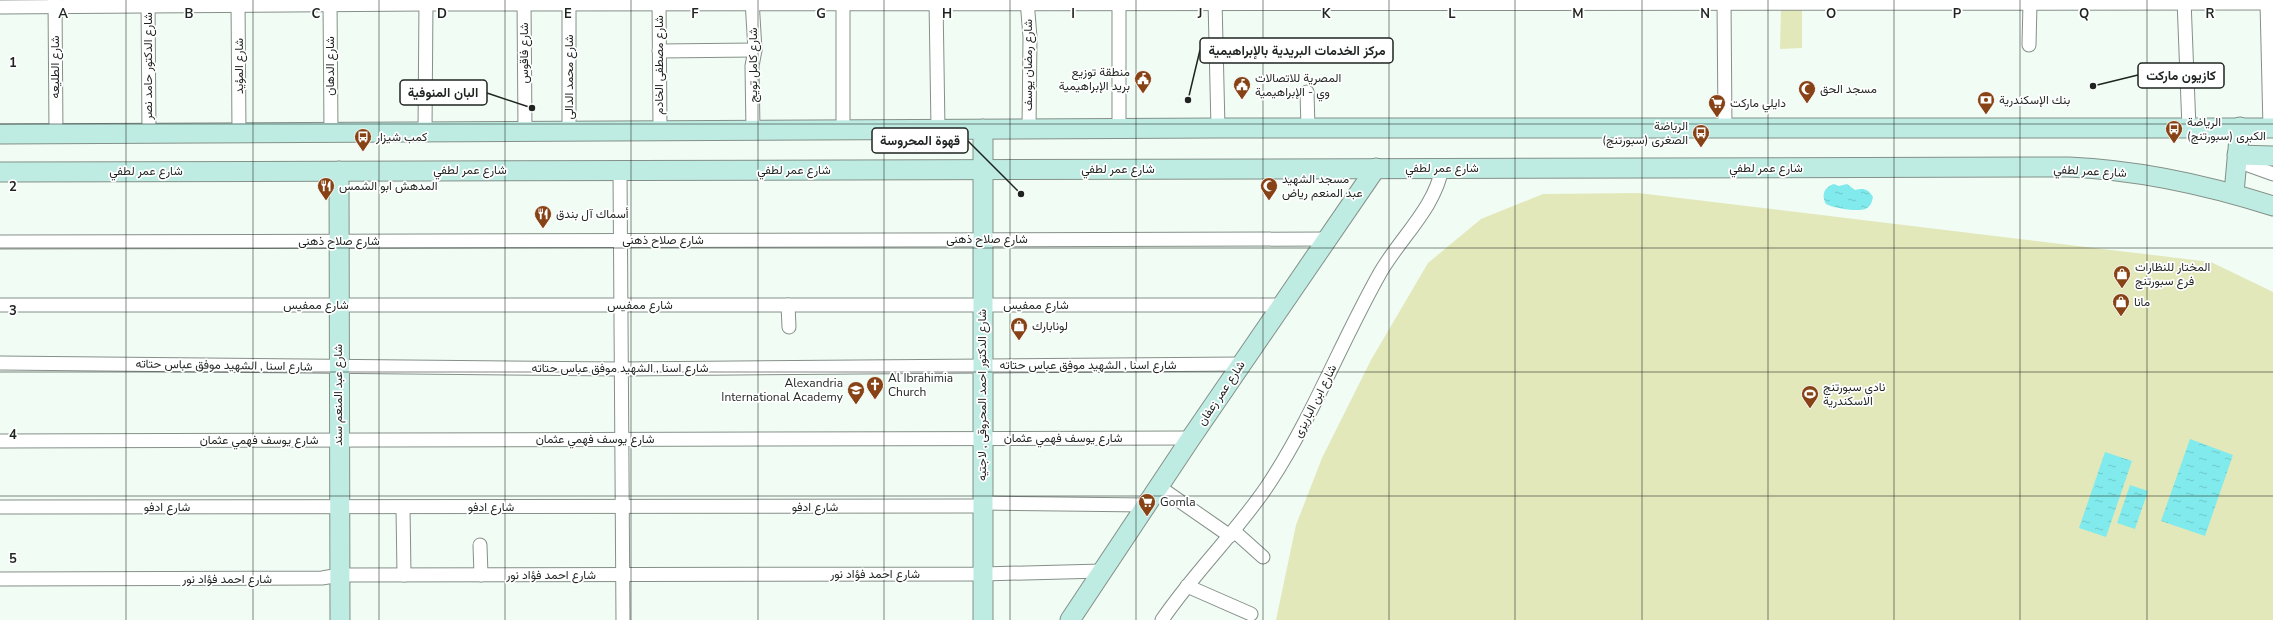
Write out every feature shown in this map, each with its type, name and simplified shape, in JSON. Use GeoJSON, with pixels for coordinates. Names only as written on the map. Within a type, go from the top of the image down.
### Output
{"type":"FeatureCollection","features":[{"type":"Feature","properties":{"kind":"street"},"geometry":{"type":"LineString","coordinates":[[0,6],[55,3],[330,2],[1106,1],[1119,3],[1215,1],[1724,1],[2030,3],[2230,1],[2270,3],[2271,128],[1218,128],[0,134]]}},
{"type":"Feature","properties":{"kind":"street"},"geometry":{"type":"LineString","coordinates":[[1215,1],[1218,128]]}},
{"type":"Feature","properties":{"kind":"street"},"geometry":{"type":"LineString","coordinates":[[1724,1],[1725,128]]}},
{"type":"Feature","properties":{"kind":"street"},"geometry":{"type":"LineString","coordinates":[[2184,1],[2189,128]]}},
{"type":"Feature","properties":{"kind":"street","name":"شارع الدهان"},"geometry":{"type":"LineString","coordinates":[[330,2],[331,132]]}},
{"type":"Feature","properties":{"kind":"street"},"geometry":{"type":"LineString","coordinates":[[425,132],[426,2]]}},
{"type":"Feature","properties":{"kind":"street","name":"شارع فاقوس"},"geometry":{"type":"LineString","coordinates":[[524,2],[525,131]]}},
{"type":"Feature","properties":{"kind":"street","name":"شارع محمد الدالى"},"geometry":{"type":"LineString","coordinates":[[569,2],[569,131]]}},
{"type":"Feature","properties":{"kind":"street","name":"شارع مصطفى الخادم"},"geometry":{"type":"LineString","coordinates":[[659,2],[660,130]]}},
{"type":"Feature","properties":{"kind":"street","name":"شارع كامل تويج"},"geometry":{"type":"LineString","coordinates":[[752,2],[756,50],[752,66],[753,130]]}},
{"type":"Feature","properties":{"kind":"street"},"geometry":{"type":"LineString","coordinates":[[843,2],[843,129]]}},
{"type":"Feature","properties":{"kind":"street"},"geometry":{"type":"LineString","coordinates":[[936,2],[938,129]]}},
{"type":"Feature","properties":{"kind":"street","name":"شارع رمضان يوسف"},"geometry":{"type":"LineString","coordinates":[[1027,2],[1030,36],[1029,129]]}},
{"type":"Feature","properties":{"kind":"street","name":"شارع الطليعه"},"geometry":{"type":"LineString","coordinates":[[55,3],[56,134]]}},
{"type":"Feature","properties":{"kind":"street","name":"شارع الدكتور حامد نصر"},"geometry":{"type":"LineString","coordinates":[[148,3],[149,133]]}},
{"type":"Feature","properties":{"kind":"street","name":"شارع المؤيد"},"geometry":{"type":"LineString","coordinates":[[238,3],[239,133]]}},
{"type":"Feature","properties":{"kind":"street"},"geometry":{"type":"LineString","coordinates":[[1119,3],[1119,129]]}},
{"type":"Feature","properties":{"kind":"street"},"geometry":{"type":"LineString","coordinates":[[2029,45],[2030,3]]}},
{"type":"Feature","properties":{"kind":"street"},"geometry":{"type":"LineString","coordinates":[[659,51],[756,50]]}},
{"type":"Feature","properties":{"kind":"street"},"geometry":{"type":"LineString","coordinates":[[1308,92],[1308,128]]}},
{"type":"Feature","properties":{"kind":"street"},"geometry":{"type":"LineString","coordinates":[[2234,193],[2240,128]]}},
{"type":"Feature","properties":{"kind":"street","name":"شارع الدكتور احمد المحروقى , لاجتيه"},"geometry":{"type":"LineString","coordinates":[[983,129],[983,620]]}},
{"type":"Feature","properties":{"kind":"street"},"geometry":{"type":"LineString","coordinates":[[2237,158],[2273,156]]}},
{"type":"Feature","properties":{"kind":"street"},"geometry":{"type":"LineString","coordinates":[[2237,158],[2273,174]]}},
{"type":"Feature","properties":{"kind":"street","name":"شارع عمر لطفي"},"geometry":{"type":"LineString","coordinates":[[0,172],[1337,168],[2021,169],[2069,167],[2121,171],[2234,193],[2273,206]]}},
{"type":"Feature","properties":{"kind":"street"},"geometry":{"type":"LineString","coordinates":[[1337,168],[1355,196]]}},
{"type":"Feature","properties":{"kind":"street","name":"شارع عمر زعفان"},"geometry":{"type":"LineString","coordinates":[[1070,620],[1280,305],[1376,168]]}},
{"type":"Feature","properties":{"kind":"street","name":"شارع ابن الباريزى"},"geometry":{"type":"LineString","coordinates":[[1162,620],[1187,586],[1232,534],[1263,492],[1293,444],[1376,280],[1436,192],[1442,168]]}},
{"type":"Feature","properties":{"kind":"street"},"geometry":{"type":"LineString","coordinates":[[620,170],[623,620]]}},
{"type":"Feature","properties":{"kind":"street","name":"شارع عبد المنعم سند"},"geometry":{"type":"LineString","coordinates":[[339,171],[338,440],[340,507],[340,620]]}},
{"type":"Feature","properties":{"kind":"street","name":"شارع صلاح ذهنى"},"geometry":{"type":"LineString","coordinates":[[0,242],[1326,238]]}},
{"type":"Feature","properties":{"kind":"street","name":"شارع ممفيس"},"geometry":{"type":"LineString","coordinates":[[0,305],[1280,305]]}},
{"type":"Feature","properties":{"kind":"street"},"geometry":{"type":"LineString","coordinates":[[788,305],[789,328]]}},
{"type":"Feature","properties":{"kind":"street","name":"شارع اسنا , الشهيد موفق عباس حتاته"},"geometry":{"type":"LineString","coordinates":[[0,363],[621,369],[1241,364]]}},
{"type":"Feature","properties":{"kind":"street","name":"شارع يوسف فهمي عثمان"},"geometry":{"type":"LineString","coordinates":[[0,441],[1191,438]]}},
{"type":"Feature","properties":{"kind":"street"},"geometry":{"type":"LineString","coordinates":[[1158,486],[1232,534],[1263,557]]}},
{"type":"Feature","properties":{"kind":"street","name":"شارع ادفو"},"geometry":{"type":"LineString","coordinates":[[0,507],[622,507],[1146,504]]}},
{"type":"Feature","properties":{"kind":"street"},"geometry":{"type":"LineString","coordinates":[[403,507],[404,575]]}},
{"type":"Feature","properties":{"kind":"street"},"geometry":{"type":"LineString","coordinates":[[480,545],[481,575]]}},
{"type":"Feature","properties":{"kind":"street","name":"شارع احمد فؤاد نور"},"geometry":{"type":"LineString","coordinates":[[0,580],[322,578],[340,575],[982,574],[1102,571]]}},
{"type":"Feature","properties":{"kind":"street"},"geometry":{"type":"LineString","coordinates":[[1187,586],[1252,614]]}},
{"type":"Feature","properties":{"kind":"green space"},"geometry":{"type":"Polygon","coordinates":[[[1802,7],[1802,48],[1780,49],[1781,8],[1802,7]]]}},
{"type":"Feature","properties":{"kind":"green space","name":"نادي سبورتنج الاسكندرية"},"geometry":{"type":"Polygon","coordinates":[[[1638,193],[2211,262],[2273,292],[2273,620],[1276,620],[1296,525],[1322,458],[1371,360],[1428,263],[1481,219],[1543,194],[1638,193]]]}},
{"type":"Feature","properties":{"kind":"water"},"geometry":{"type":"Polygon","coordinates":[[[1834,184],[1839,186],[1847,184],[1855,190],[1863,189],[1869,192],[1873,197],[1870,205],[1864,209],[1853,210],[1826,204],[1824,201],[1824,192],[1828,187],[1834,184]]]}},
{"type":"Feature","properties":{"kind":"water"},"geometry":{"type":"Polygon","coordinates":[[[2190,439],[2233,455],[2205,536],[2161,521],[2190,439]]]}},
{"type":"Feature","properties":{"kind":"water"},"geometry":{"type":"Polygon","coordinates":[[[2105,452],[2132,461],[2106,537],[2079,528],[2105,452]]]}},
{"type":"Feature","properties":{"kind":"water"},"geometry":{"type":"Polygon","coordinates":[[[2130,485],[2148,491],[2135,529],[2117,523],[2130,485]]]}},
{"type":"Feature","properties":{"kind":"place","name":"كازيون ماركت"},"geometry":{"type":"Point","coordinates":[2093,86]}},
{"type":"Feature","properties":{"kind":"place","name":"منطقة توزيع بريد الإبراهيمية"},"geometry":{"type":"Point","coordinates":[1143,94]}},
{"type":"Feature","properties":{"kind":"place","name":"مركز الخدمات البريدية بالإبراهيمية"},"geometry":{"type":"Point","coordinates":[1188,100]}},
{"type":"Feature","properties":{"kind":"place","name":"المصرية للاتصالات وي - الإبراهيمية"},"geometry":{"type":"Point","coordinates":[1242,100]}},
{"type":"Feature","properties":{"kind":"place","name":"مسجد الحق"},"geometry":{"type":"Point","coordinates":[1807,104]}},
{"type":"Feature","properties":{"kind":"place","name":"البان المنوفية"},"geometry":{"type":"Point","coordinates":[532,108]}},
{"type":"Feature","properties":{"kind":"place","name":"بنك الإسكندرية"},"geometry":{"type":"Point","coordinates":[1986,115]}},
{"type":"Feature","properties":{"kind":"place","name":"دايلي ماركت"},"geometry":{"type":"Point","coordinates":[1717,118]}},
{"type":"Feature","properties":{"kind":"place","name":"الرياضة (سبورتنج) الكبرى"},"geometry":{"type":"Point","coordinates":[2174,144]}},
{"type":"Feature","properties":{"kind":"place","name":"الرياضة (سبورتنج) الصغرى"},"geometry":{"type":"Point","coordinates":[1701,148]}},
{"type":"Feature","properties":{"kind":"place","name":"كمب شيزار"},"geometry":{"type":"Point","coordinates":[363,152]}},
{"type":"Feature","properties":{"kind":"place","name":"قهوة المحروسة"},"geometry":{"type":"Point","coordinates":[1021,194]}},
{"type":"Feature","properties":{"kind":"place","name":"المدهش ابو الشمس"},"geometry":{"type":"Point","coordinates":[326,201]}},
{"type":"Feature","properties":{"kind":"place","name":"مسجد الشهيد عبد المنعم رياض"},"geometry":{"type":"Point","coordinates":[1269,201]}},
{"type":"Feature","properties":{"kind":"place","name":"أسماك آل بندق"},"geometry":{"type":"Point","coordinates":[543,229]}},
{"type":"Feature","properties":{"kind":"place","name":"المختار للنظارات فرع سبورتنج"},"geometry":{"type":"Point","coordinates":[2122,289]}},
{"type":"Feature","properties":{"kind":"place","name":"مانا"},"geometry":{"type":"Point","coordinates":[2121,317]}},
{"type":"Feature","properties":{"kind":"place","name":"لونابارك"},"geometry":{"type":"Point","coordinates":[1019,341]}},
{"type":"Feature","properties":{"kind":"place","name":"Al Ibrahimia Church"},"geometry":{"type":"Point","coordinates":[875,400]}},
{"type":"Feature","properties":{"kind":"place","name":"Alexandria International Academy"},"geometry":{"type":"Point","coordinates":[856,405]}},
{"type":"Feature","properties":{"kind":"place","name":"نادي سبورتنج الاسكندرية"},"geometry":{"type":"Point","coordinates":[1810,409]}},
{"type":"Feature","properties":{"kind":"place","name":"Gomla"},"geometry":{"type":"Point","coordinates":[1147,517]}}]}
